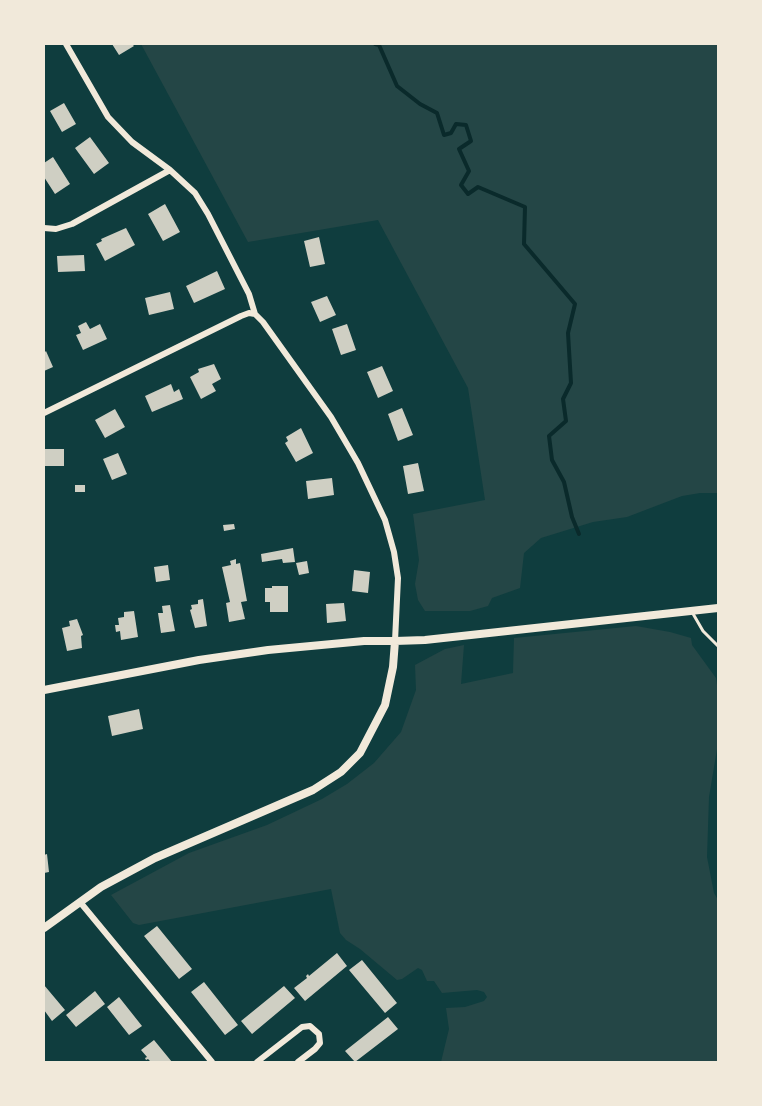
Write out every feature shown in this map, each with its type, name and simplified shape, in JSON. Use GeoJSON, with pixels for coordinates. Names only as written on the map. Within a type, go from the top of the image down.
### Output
{"type":"FeatureCollection","features":[{"type":"Feature","properties":{"kind":"main road"},"geometry":{"type":"LineString","coordinates":[[44,928],[101,887],[155,858],[313,790],[342,772],[360,753],[385,705],[393,667],[395,640],[425,639],[718,608]]}},
{"type":"Feature","properties":{"kind":"street"},"geometry":{"type":"LineString","coordinates":[[66,44],[108,117],[132,142],[170,170],[195,193],[249,294],[255,315]]}},
{"type":"Feature","properties":{"kind":"street"},"geometry":{"type":"LineString","coordinates":[[44,228],[56,229],[72,224],[170,170]]}},
{"type":"Feature","properties":{"kind":"street"},"geometry":{"type":"LineString","coordinates":[[44,413],[240,316],[249,313],[255,315],[263,322],[331,417],[358,463],[385,520],[398,578],[395,640],[268,650],[199,660],[44,690]]}},
{"type":"Feature","properties":{"kind":"street"},"geometry":{"type":"LineString","coordinates":[[80,902],[212,1062]]}},
{"type":"Feature","properties":{"kind":"street"},"geometry":{"type":"LineString","coordinates":[[257,1062],[302,1027],[310,1026],[319,1034],[320,1043],[298,1062]]}},
{"type":"Feature","properties":{"kind":"lane"},"geometry":{"type":"LineString","coordinates":[[691,610],[703,632],[718,646]]}},
{"type":"Feature","properties":{"kind":"shaded area"},"geometry":{"type":"Polygon","coordinates":[[[141,44],[718,44],[718,493],[682,496],[627,517],[593,522],[541,538],[524,553],[520,588],[492,598],[488,606],[470,611],[425,611],[418,600],[415,584],[419,560],[413,514],[485,500],[468,388],[378,220],[248,242],[141,44]]]}},
{"type":"Feature","properties":{"kind":"shaded area"},"geometry":{"type":"Polygon","coordinates":[[[636,626],[691,638],[692,645],[716,678],[718,743],[709,797],[707,857],[714,893],[718,900],[718,1062],[441,1062],[449,1029],[446,1008],[465,1007],[484,1001],[487,997],[484,992],[477,990],[442,993],[434,981],[427,981],[422,970],[418,968],[397,980],[340,933],[331,889],[139,925],[133,923],[111,895],[189,853],[267,825],[322,799],[347,784],[374,763],[401,732],[416,690],[415,665],[445,649],[464,645],[461,684],[513,673],[514,638],[636,626]]]}},
{"type":"Feature","properties":{"kind":"building"},"geometry":{"type":"Polygon","coordinates":[[[112,44],[132,44],[134,46],[119,55],[112,44]]]}},
{"type":"Feature","properties":{"kind":"building"},"geometry":{"type":"Polygon","coordinates":[[[64,103],[76,124],[62,132],[50,111],[64,103]]]}},
{"type":"Feature","properties":{"kind":"building"},"geometry":{"type":"Polygon","coordinates":[[[90,137],[109,163],[94,174],[75,148],[90,137]]]}},
{"type":"Feature","properties":{"kind":"building"},"geometry":{"type":"Polygon","coordinates":[[[53,157],[70,184],[55,194],[44,177],[44,163],[53,157]]]}},
{"type":"Feature","properties":{"kind":"building"},"geometry":{"type":"Polygon","coordinates":[[[165,204],[180,232],[163,241],[148,214],[165,204]]]}},
{"type":"Feature","properties":{"kind":"building"},"geometry":{"type":"Polygon","coordinates":[[[126,228],[135,245],[105,261],[96,244],[102,241],[101,239],[126,228]]]}},
{"type":"Feature","properties":{"kind":"building"},"geometry":{"type":"Polygon","coordinates":[[[319,237],[325,264],[310,267],[304,241],[319,237]]]}},
{"type":"Feature","properties":{"kind":"building"},"geometry":{"type":"Polygon","coordinates":[[[84,255],[85,271],[58,272],[57,256],[84,255]]]}},
{"type":"Feature","properties":{"kind":"building"},"geometry":{"type":"Polygon","coordinates":[[[217,271],[225,289],[194,303],[186,286],[217,271]]]}},
{"type":"Feature","properties":{"kind":"building"},"geometry":{"type":"Polygon","coordinates":[[[170,292],[174,309],[149,315],[145,298],[170,292]]]}},
{"type":"Feature","properties":{"kind":"building"},"geometry":{"type":"Polygon","coordinates":[[[327,296],[336,315],[320,322],[311,302],[327,296]]]}},
{"type":"Feature","properties":{"kind":"building"},"geometry":{"type":"Polygon","coordinates":[[[86,322],[90,329],[100,324],[107,339],[83,350],[76,335],[81,333],[78,326],[86,322]]]}},
{"type":"Feature","properties":{"kind":"building"},"geometry":{"type":"Polygon","coordinates":[[[347,324],[356,350],[341,355],[332,329],[347,324]]]}},
{"type":"Feature","properties":{"kind":"building"},"geometry":{"type":"Polygon","coordinates":[[[46,351],[53,367],[44,371],[44,353],[46,351]]]}},
{"type":"Feature","properties":{"kind":"building"},"geometry":{"type":"Polygon","coordinates":[[[214,364],[221,379],[212,384],[216,391],[201,399],[190,377],[199,372],[198,369],[214,364]]]}},
{"type":"Feature","properties":{"kind":"building"},"geometry":{"type":"Polygon","coordinates":[[[382,366],[393,391],[378,398],[367,372],[382,366]]]}},
{"type":"Feature","properties":{"kind":"building"},"geometry":{"type":"Polygon","coordinates":[[[171,384],[174,392],[179,389],[183,399],[152,412],[145,396],[171,384]]]}},
{"type":"Feature","properties":{"kind":"building"},"geometry":{"type":"Polygon","coordinates":[[[402,408],[413,435],[398,441],[388,414],[402,408]]]}},
{"type":"Feature","properties":{"kind":"building"},"geometry":{"type":"Polygon","coordinates":[[[115,409],[125,427],[105,438],[95,420],[115,409]]]}},
{"type":"Feature","properties":{"kind":"building"},"geometry":{"type":"Polygon","coordinates":[[[301,428],[313,453],[296,462],[285,443],[288,441],[286,437],[301,428]]]}},
{"type":"Feature","properties":{"kind":"building"},"geometry":{"type":"Polygon","coordinates":[[[44,449],[64,449],[64,466],[44,466],[44,449]]]}},
{"type":"Feature","properties":{"kind":"building"},"geometry":{"type":"Polygon","coordinates":[[[118,453],[127,474],[112,480],[103,459],[118,453]]]}},
{"type":"Feature","properties":{"kind":"building"},"geometry":{"type":"Polygon","coordinates":[[[418,463],[424,491],[408,494],[403,466],[418,463]]]}},
{"type":"Feature","properties":{"kind":"building"},"geometry":{"type":"Polygon","coordinates":[[[332,478],[334,495],[308,499],[306,481],[332,478]]]}},
{"type":"Feature","properties":{"kind":"building"},"geometry":{"type":"Polygon","coordinates":[[[75,485],[85,485],[85,492],[75,492],[75,485]]]}},
{"type":"Feature","properties":{"kind":"building"},"geometry":{"type":"Polygon","coordinates":[[[234,524],[235,529],[224,531],[223,525],[234,524]]]}},
{"type":"Feature","properties":{"kind":"building"},"geometry":{"type":"Polygon","coordinates":[[[293,548],[295,562],[283,563],[282,559],[262,562],[261,554],[293,548]]]}},
{"type":"Feature","properties":{"kind":"building"},"geometry":{"type":"Polygon","coordinates":[[[236,559],[236,564],[240,563],[247,601],[241,602],[245,619],[229,622],[226,603],[230,602],[222,567],[231,565],[230,561],[236,559]]]}},
{"type":"Feature","properties":{"kind":"building"},"geometry":{"type":"Polygon","coordinates":[[[307,561],[309,573],[299,575],[296,563],[307,561]]]}},
{"type":"Feature","properties":{"kind":"building"},"geometry":{"type":"Polygon","coordinates":[[[168,565],[170,580],[156,582],[154,567],[168,565]]]}},
{"type":"Feature","properties":{"kind":"building"},"geometry":{"type":"Polygon","coordinates":[[[354,570],[370,572],[368,593],[352,591],[354,570]]]}},
{"type":"Feature","properties":{"kind":"building"},"geometry":{"type":"Polygon","coordinates":[[[272,586],[288,586],[288,612],[270,612],[270,602],[265,602],[265,588],[272,588],[272,586]]]}},
{"type":"Feature","properties":{"kind":"building"},"geometry":{"type":"Polygon","coordinates":[[[203,599],[207,626],[195,628],[190,610],[191,605],[198,604],[198,600],[203,599]]]}},
{"type":"Feature","properties":{"kind":"building"},"geometry":{"type":"Polygon","coordinates":[[[344,603],[346,621],[327,623],[326,604],[344,603]]]}},
{"type":"Feature","properties":{"kind":"building"},"geometry":{"type":"Polygon","coordinates":[[[170,605],[175,631],[161,633],[158,613],[163,613],[162,606],[170,605]]]}},
{"type":"Feature","properties":{"kind":"building"},"geometry":{"type":"Polygon","coordinates":[[[134,611],[138,637],[121,640],[120,631],[116,632],[115,625],[119,625],[118,618],[124,617],[124,612],[134,611]]]}},
{"type":"Feature","properties":{"kind":"building"},"geometry":{"type":"Polygon","coordinates":[[[77,619],[83,635],[81,636],[82,648],[67,651],[62,628],[70,626],[69,621],[77,619]]]}},
{"type":"Feature","properties":{"kind":"building"},"geometry":{"type":"Polygon","coordinates":[[[139,709],[143,729],[112,736],[108,716],[139,709]]]}},
{"type":"Feature","properties":{"kind":"building"},"geometry":{"type":"Polygon","coordinates":[[[47,854],[49,872],[44,873],[44,855],[47,854]]]}},
{"type":"Feature","properties":{"kind":"building"},"geometry":{"type":"Polygon","coordinates":[[[157,926],[192,969],[179,979],[144,936],[157,926]]]}},
{"type":"Feature","properties":{"kind":"building"},"geometry":{"type":"Polygon","coordinates":[[[337,953],[347,966],[305,1001],[294,988],[307,978],[308,974],[309,976],[337,953]]]}},
{"type":"Feature","properties":{"kind":"building"},"geometry":{"type":"Polygon","coordinates":[[[362,960],[397,1003],[385,1013],[349,970],[362,960]]]}},
{"type":"Feature","properties":{"kind":"building"},"geometry":{"type":"Polygon","coordinates":[[[204,982],[238,1025],[225,1035],[191,992],[204,982]]]}},
{"type":"Feature","properties":{"kind":"building"},"geometry":{"type":"Polygon","coordinates":[[[44,985],[65,1010],[52,1021],[44,1010],[44,985]]]}},
{"type":"Feature","properties":{"kind":"building"},"geometry":{"type":"Polygon","coordinates":[[[284,986],[295,998],[252,1034],[241,1021],[284,986]]]}},
{"type":"Feature","properties":{"kind":"building"},"geometry":{"type":"Polygon","coordinates":[[[95,991],[105,1004],[76,1027],[66,1015],[95,991]]]}},
{"type":"Feature","properties":{"kind":"building"},"geometry":{"type":"Polygon","coordinates":[[[119,997],[142,1026],[129,1035],[107,1007],[119,997]]]}},
{"type":"Feature","properties":{"kind":"building"},"geometry":{"type":"Polygon","coordinates":[[[388,1017],[398,1029],[355,1062],[345,1051],[388,1017]]]}},
{"type":"Feature","properties":{"kind":"building"},"geometry":{"type":"Polygon","coordinates":[[[154,1040],[172,1062],[146,1060],[147,1057],[141,1050],[154,1040]]]}},
{"type":"Feature","properties":{"kind":"waterway"},"geometry":{"type":"LineString","coordinates":[[375,44],[379,45],[397,86],[420,104],[437,113],[444,135],[451,133],[456,124],[466,125],[471,141],[459,149],[469,171],[461,185],[468,194],[478,187],[525,207],[524,244],[575,304],[568,333],[571,383],[563,399],[566,421],[549,436],[552,460],[564,482],[572,517],[579,534]]}}]}
